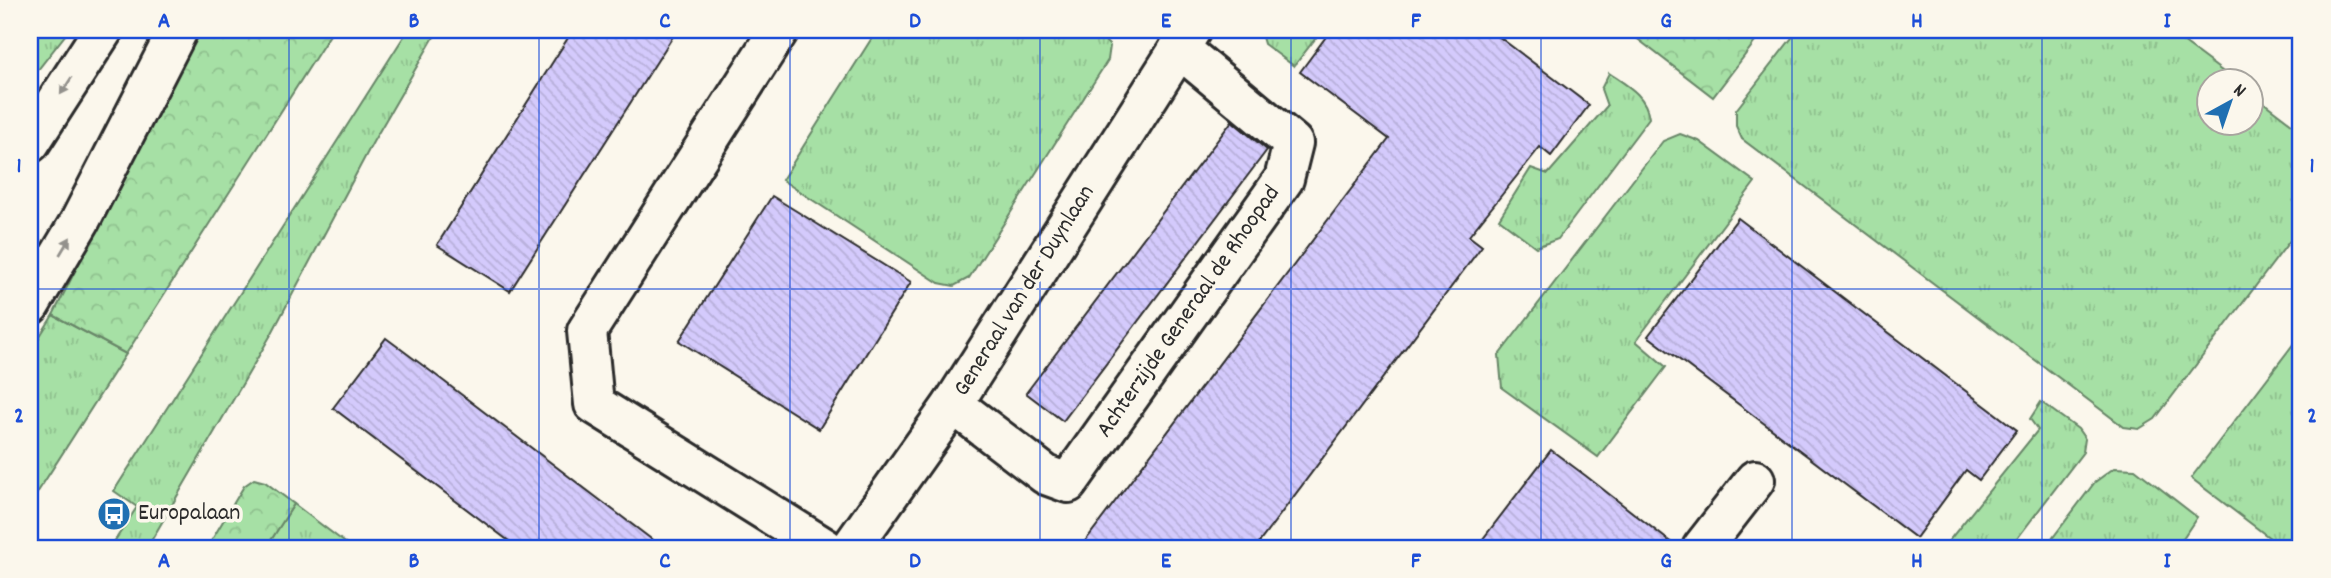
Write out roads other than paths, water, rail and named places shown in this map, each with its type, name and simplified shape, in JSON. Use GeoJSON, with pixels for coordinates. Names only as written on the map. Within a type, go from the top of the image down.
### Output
{"type":"FeatureCollection","features":[{"type":"Feature","properties":{"kind":"street"},"geometry":{"type":"LineString","coordinates":[[30,143],[103,30]]}},
{"type":"Feature","properties":{"kind":"street"},"geometry":{"type":"LineString","coordinates":[[30,305],[80,221],[178,30]]}},
{"type":"Feature","properties":{"kind":"street"},"geometry":{"type":"LineString","coordinates":[[779,30],[587,331],[594,404],[825,548]]}},
{"type":"Feature","properties":{"kind":"street","name":"Achterzijde Generaal de Rhoopad"},"geometry":{"type":"LineString","coordinates":[[953,404],[1046,475],[1068,483],[1284,179],[1293,142],[1185,39]]}},
{"type":"Feature","properties":{"kind":"street","name":"Generaal van der Duynlaan"},"geometry":{"type":"LineString","coordinates":[[852,548],[953,404],[1185,39]]}},
{"type":"Feature","properties":{"kind":"street"},"geometry":{"type":"LineString","coordinates":[[1702,548],[1755,480]]}},
{"type":"Feature","properties":{"kind":"place","name":"Europalaan"},"geometry":{"type":"Point","coordinates":[114,514]}}]}
